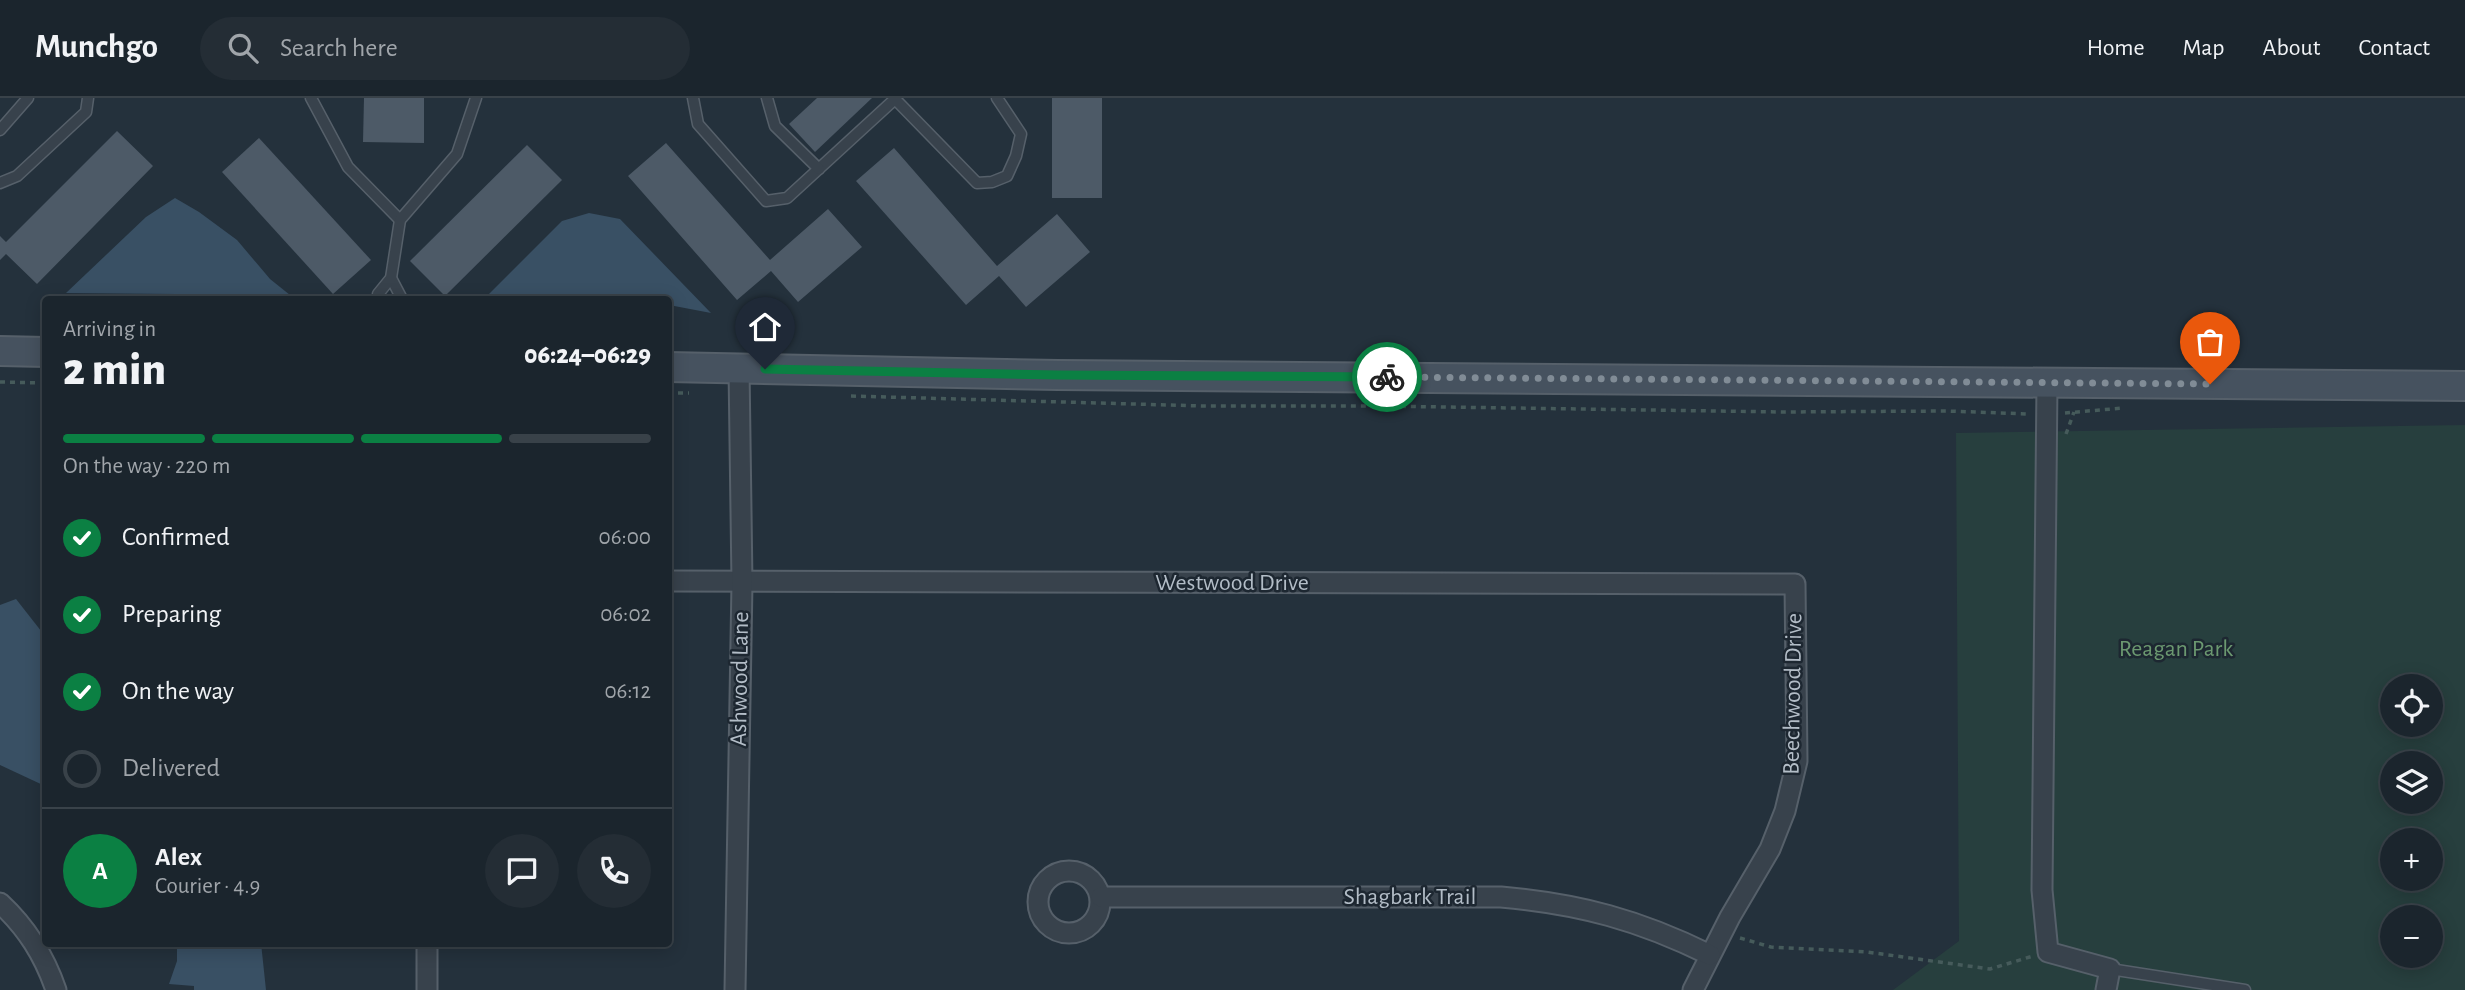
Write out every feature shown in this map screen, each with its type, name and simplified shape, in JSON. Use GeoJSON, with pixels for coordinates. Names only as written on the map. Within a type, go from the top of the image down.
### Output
{"type":"FeatureCollection","features":[{"type":"Feature","properties":{"kind":"street"},"geometry":{"type":"LineString","coordinates":[[0,351],[42,352]]}},
{"type":"Feature","properties":{"kind":"street"},"geometry":{"type":"LineString","coordinates":[[672,367],[1086,375],[2465,386]]}},
{"type":"Feature","properties":{"kind":"street","name":"Ashwood Lane"},"geometry":{"type":"LineString","coordinates":[[735,990],[742,583],[739,368]]}},
{"type":"Feature","properties":{"kind":"street"},"geometry":{"type":"LineString","coordinates":[[2047,383],[2042,890],[2049,952],[2110,969],[2106,990]]}},
{"type":"Feature","properties":{"kind":"street","name":"Westwood Drive"},"geometry":{"type":"LineString","coordinates":[[672,582],[1796,584]]}},
{"type":"Feature","properties":{"kind":"street","name":"Beechwood Drive"},"geometry":{"type":"LineString","coordinates":[[1693,990],[1721,933],[1770,849],[1785,811],[1795,772],[1796,584]]}},
{"type":"Feature","properties":{"kind":"street","name":"Shagbark Trail"},"geometry":{"type":"LineString","coordinates":[[1101,897],[1501,897],[1543,901],[1593,910],[1634,922],[1710,955]]}},
{"type":"Feature","properties":{"kind":"street"},"geometry":{"type":"LineString","coordinates":[[0,903],[32,938],[47,965],[56,990]]}},
{"type":"Feature","properties":{"kind":"street"},"geometry":{"type":"LineString","coordinates":[[427,947],[427,990]]}},
{"type":"Feature","properties":{"kind":"lane"},"geometry":{"type":"LineString","coordinates":[[0,131],[28,98]]}},
{"type":"Feature","properties":{"kind":"lane"},"geometry":{"type":"LineString","coordinates":[[0,183],[17,176],[86,112],[88,98]]}},
{"type":"Feature","properties":{"kind":"lane"},"geometry":{"type":"LineString","coordinates":[[311,98],[348,166],[400,220]]}},
{"type":"Feature","properties":{"kind":"lane"},"geometry":{"type":"LineString","coordinates":[[378,296],[391,278],[400,220],[457,153],[476,98]]}},
{"type":"Feature","properties":{"kind":"lane"},"geometry":{"type":"LineString","coordinates":[[693,98],[698,124],[766,201],[786,198],[896,98],[977,183],[992,182],[1006,176],[1016,156],[1021,134],[997,98]]}},
{"type":"Feature","properties":{"kind":"lane"},"geometry":{"type":"LineString","coordinates":[[767,98],[775,126],[819,169]]}},
{"type":"Feature","properties":{"kind":"lane"},"geometry":{"type":"LineString","coordinates":[[391,278],[400,296]]}},
{"type":"Feature","properties":{"kind":"lane"},"geometry":{"type":"LineString","coordinates":[[2110,969],[2245,990]]}},
{"type":"Feature","properties":{"kind":"path"},"geometry":{"type":"LineString","coordinates":[[0,382],[42,383]]}},
{"type":"Feature","properties":{"kind":"path"},"geometry":{"type":"LineString","coordinates":[[672,393],[692,393]]}},
{"type":"Feature","properties":{"kind":"path"},"geometry":{"type":"LineString","coordinates":[[848,396],[1204,406],[1783,412],[1947,411],[2047,414],[2128,408]]}},
{"type":"Feature","properties":{"kind":"path"},"geometry":{"type":"LineString","coordinates":[[2064,438],[2074,412]]}},
{"type":"Feature","properties":{"kind":"path"},"geometry":{"type":"LineString","coordinates":[[1721,933],[1771,947],[1867,952],[1990,969],[2049,952]]}},
{"type":"Feature","properties":{"kind":"green space","name":"Reagan Park"},"geometry":{"type":"Polygon","coordinates":[[[2465,425],[2465,990],[1893,990],[1959,941],[1956,433],[2465,425]]]}},
{"type":"Feature","properties":{"kind":"water"},"geometry":{"type":"Polygon","coordinates":[[[175,198],[237,240],[270,279],[290,295],[66,293],[146,217],[175,198]]]}},
{"type":"Feature","properties":{"kind":"water"},"geometry":{"type":"Polygon","coordinates":[[[589,213],[620,219],[711,313],[672,306],[672,296],[487,296],[562,221],[589,213]]]}},
{"type":"Feature","properties":{"kind":"water"},"geometry":{"type":"Polygon","coordinates":[[[16,599],[42,632],[42,785],[0,765],[0,605],[16,599]]]}},
{"type":"Feature","properties":{"kind":"water"},"geometry":{"type":"Polygon","coordinates":[[[177,947],[261,947],[266,990],[194,990],[194,986],[169,984],[177,961],[177,947]]]}},
{"type":"Feature","properties":{"kind":"building"},"geometry":{"type":"Polygon","coordinates":[[[364,98],[424,98],[424,143],[363,142],[364,98]]]}},
{"type":"Feature","properties":{"kind":"building"},"geometry":{"type":"Polygon","coordinates":[[[817,98],[872,98],[815,152],[789,124],[817,98]]]}},
{"type":"Feature","properties":{"kind":"building"},"geometry":{"type":"Polygon","coordinates":[[[1052,98],[1102,98],[1102,198],[1052,198],[1052,98]]]}},
{"type":"Feature","properties":{"kind":"building"},"geometry":{"type":"Polygon","coordinates":[[[117,131],[153,166],[37,284],[6,254],[0,260],[0,236],[6,242],[117,131]]]}},
{"type":"Feature","properties":{"kind":"building"},"geometry":{"type":"Polygon","coordinates":[[[259,138],[371,260],[333,294],[222,172],[259,138]]]}},
{"type":"Feature","properties":{"kind":"building"},"geometry":{"type":"Polygon","coordinates":[[[666,143],[770,260],[828,209],[862,247],[798,302],[771,271],[737,300],[628,176],[666,143]]]}},
{"type":"Feature","properties":{"kind":"building"},"geometry":{"type":"Polygon","coordinates":[[[527,145],[562,180],[445,296],[410,261],[527,145]]]}},
{"type":"Feature","properties":{"kind":"building"},"geometry":{"type":"Polygon","coordinates":[[[894,148],[997,266],[1057,214],[1090,252],[1026,307],[999,276],[966,305],[856,181],[894,148]]]}},
{"type":"Feature","properties":{"kind":"way so far"},"geometry":{"type":"LineString","coordinates":[[1387,377],[2210,384]]}},
{"type":"Feature","properties":{"kind":"route"},"geometry":{"type":"LineString","coordinates":[[765,369],[1058,375],[1387,377]]}}]}
